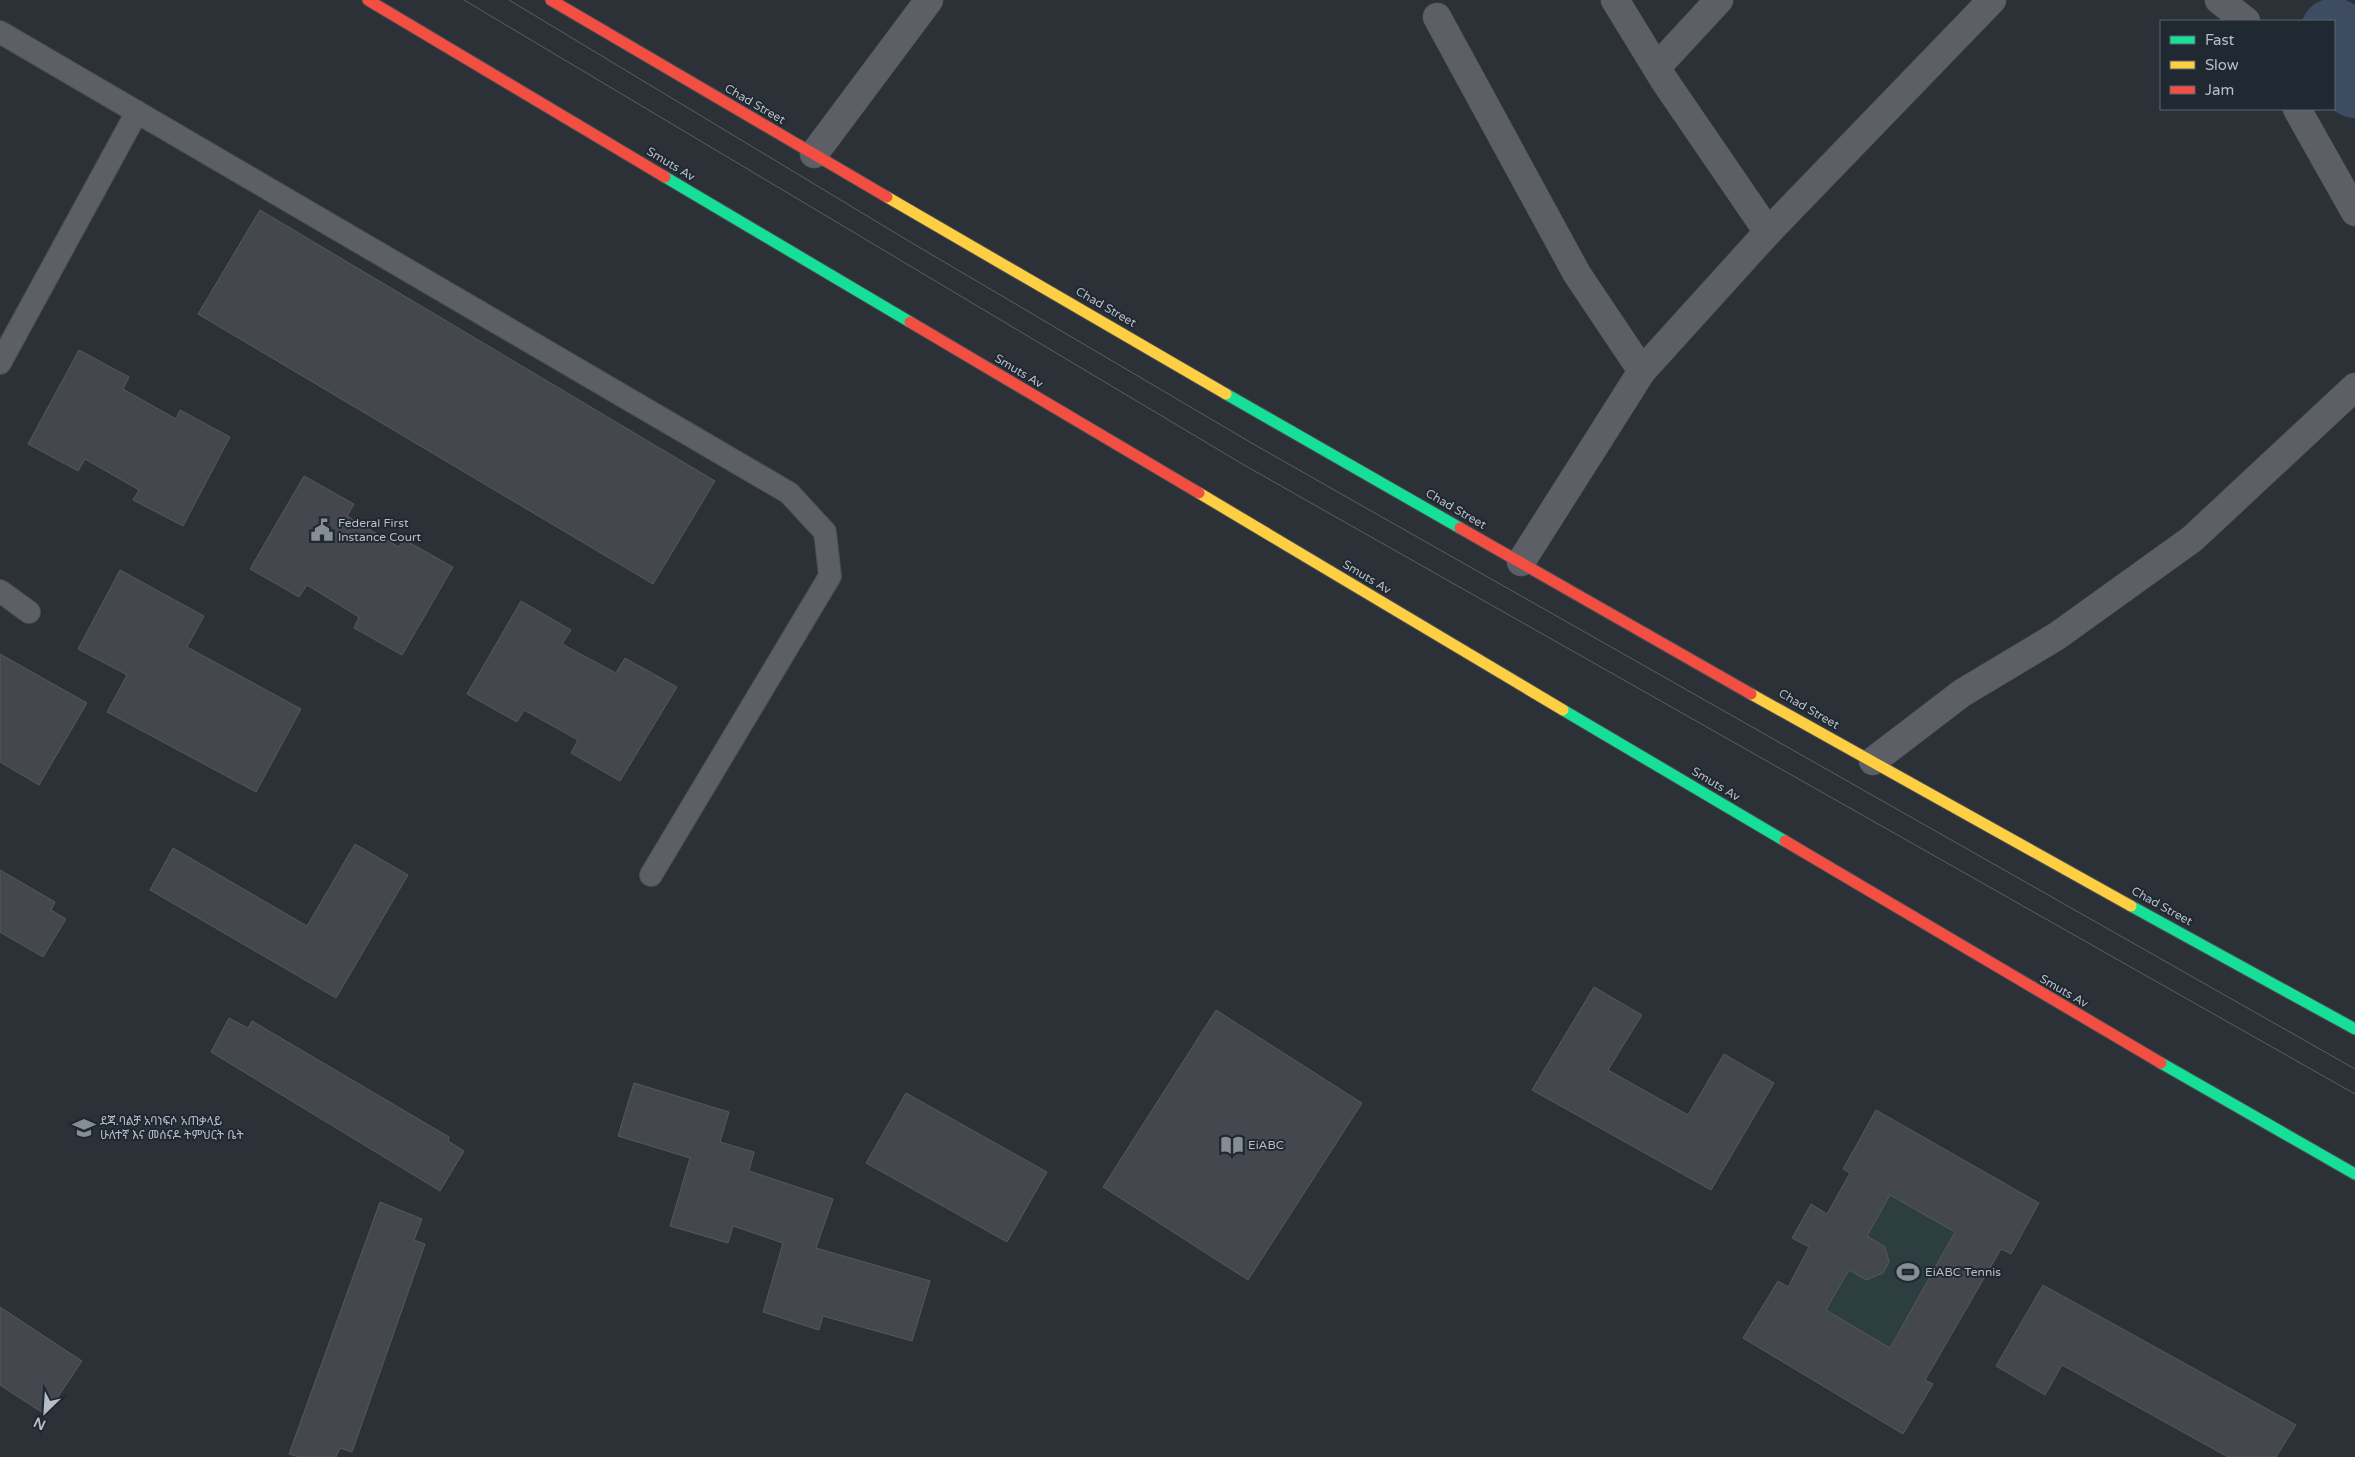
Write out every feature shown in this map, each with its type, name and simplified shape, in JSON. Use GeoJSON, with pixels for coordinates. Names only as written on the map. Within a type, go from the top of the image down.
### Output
{"type":"FeatureCollection","features":[{"type":"Feature","properties":{"kind":"main road","name":"Smuts Av"},"geometry":{"type":"LineString","coordinates":[[368,0],[2050,999],[2355,1174]]}},
{"type":"Feature","properties":{"kind":"main road","name":"Chad Street"},"geometry":{"type":"LineString","coordinates":[[551,0],[1521,562],[1873,761],[2355,1029]]}},
{"type":"Feature","properties":{"kind":"street"},"geometry":{"type":"LineString","coordinates":[[814,154],[929,0]]}},
{"type":"Feature","properties":{"kind":"street"},"geometry":{"type":"LineString","coordinates":[[1615,0],[1657,67],[1768,232]]}},
{"type":"Feature","properties":{"kind":"street"},"geometry":{"type":"LineString","coordinates":[[1657,67],[1719,0]]}},
{"type":"Feature","properties":{"kind":"street"},"geometry":{"type":"LineString","coordinates":[[1521,562],[1642,371],[1768,232],[1992,0]]}},
{"type":"Feature","properties":{"kind":"street"},"geometry":{"type":"LineString","coordinates":[[2219,0],[2245,20]]}},
{"type":"Feature","properties":{"kind":"street"},"geometry":{"type":"LineString","coordinates":[[1437,17],[1577,274],[1642,371]]}},
{"type":"Feature","properties":{"kind":"street"},"geometry":{"type":"LineString","coordinates":[[2298,110],[2355,212]]}},
{"type":"Feature","properties":{"kind":"street"},"geometry":{"type":"LineString","coordinates":[[1873,761],[1962,693],[2057,636],[2192,539],[2355,387]]}},
{"type":"Feature","properties":{"kind":"lane"},"geometry":{"type":"LineString","coordinates":[[0,32],[789,494],[825,532],[830,576],[651,876]]}},
{"type":"Feature","properties":{"kind":"lane"},"geometry":{"type":"LineString","coordinates":[[0,363],[137,112]]}},
{"type":"Feature","properties":{"kind":"lane"},"geometry":{"type":"LineString","coordinates":[[0,591],[29,612]]}},
{"type":"Feature","properties":{"kind":"shaded area","name":"EiABC Tennis"},"geometry":{"type":"Polygon","coordinates":[[[1890,1195],[1955,1232],[1890,1348],[1827,1310],[1849,1270],[1866,1280],[1883,1273],[1889,1263],[1885,1247],[1867,1236],[1890,1195]]]}},
{"type":"Feature","properties":{"kind":"building"},"geometry":{"type":"Polygon","coordinates":[[[260,210],[715,481],[653,584],[198,314],[260,210]]]}},
{"type":"Feature","properties":{"kind":"building"},"geometry":{"type":"Polygon","coordinates":[[[79,350],[129,377],[123,389],[176,419],[180,410],[230,437],[183,526],[133,500],[139,490],[85,459],[78,471],[28,444],[79,350]]]}},
{"type":"Feature","properties":{"kind":"building"},"geometry":{"type":"Polygon","coordinates":[[[304,476],[354,504],[347,516],[399,547],[403,539],[453,567],[402,655],[354,628],[359,617],[307,585],[299,597],[250,569],[304,476]]]}},
{"type":"Feature","properties":{"kind":"building"},"geometry":{"type":"Polygon","coordinates":[[[120,570],[204,616],[187,647],[301,709],[256,792],[107,712],[127,675],[78,649],[120,570]]]}},
{"type":"Feature","properties":{"kind":"building"},"geometry":{"type":"Polygon","coordinates":[[[521,601],[571,630],[562,644],[616,673],[625,658],[677,687],[620,781],[571,753],[578,740],[524,710],[517,722],[467,694],[521,601]]]}},
{"type":"Feature","properties":{"kind":"building"},"geometry":{"type":"Polygon","coordinates":[[[0,654],[87,703],[39,785],[0,762],[0,654]]]}},
{"type":"Feature","properties":{"kind":"building"},"geometry":{"type":"Polygon","coordinates":[[[355,844],[408,875],[336,998],[150,890],[173,848],[307,926],[355,844]]]}},
{"type":"Feature","properties":{"kind":"building"},"geometry":{"type":"Polygon","coordinates":[[[0,870],[55,902],[51,910],[66,919],[43,957],[0,932],[0,870]]]}},
{"type":"Feature","properties":{"kind":"building"},"geometry":{"type":"Polygon","coordinates":[[[1594,987],[1642,1015],[1608,1070],[1688,1115],[1724,1054],[1774,1083],[1711,1190],[1532,1090],[1594,987]]]}},
{"type":"Feature","properties":{"kind":"building","name":"EiABC"},"geometry":{"type":"Polygon","coordinates":[[[1216,1010],[1362,1103],[1248,1280],[1103,1187],[1216,1010]]]}},
{"type":"Feature","properties":{"kind":"building"},"geometry":{"type":"Polygon","coordinates":[[[229,1018],[248,1028],[252,1021],[449,1137],[448,1141],[464,1151],[440,1191],[211,1052],[229,1018]]]}},
{"type":"Feature","properties":{"kind":"building"},"geometry":{"type":"Polygon","coordinates":[[[634,1083],[729,1112],[720,1142],[754,1152],[749,1171],[833,1199],[816,1248],[930,1281],[912,1341],[823,1316],[819,1330],[763,1312],[783,1243],[733,1226],[728,1243],[670,1226],[690,1158],[618,1136],[634,1083]]]}},
{"type":"Feature","properties":{"kind":"building"},"geometry":{"type":"Polygon","coordinates":[[[906,1093],[1047,1172],[1007,1242],[866,1163],[906,1093]]]}},
{"type":"Feature","properties":{"kind":"building"},"geometry":{"type":"Polygon","coordinates":[[[1876,1110],[2039,1203],[2011,1254],[2001,1249],[1925,1380],[1933,1384],[1903,1434],[1743,1338],[1778,1281],[1788,1287],[1809,1247],[1792,1238],[1811,1204],[1827,1214],[1850,1173],[1843,1169],[1876,1110]],[[1890,1195],[1867,1236],[1885,1247],[1889,1262],[1883,1273],[1866,1280],[1849,1270],[1826,1310],[1890,1348],[1955,1232],[1890,1195]]]}},
{"type":"Feature","properties":{"kind":"building"},"geometry":{"type":"Polygon","coordinates":[[[380,1202],[422,1219],[414,1240],[425,1244],[352,1452],[340,1448],[336,1457],[299,1457],[289,1454],[380,1202]]]}},
{"type":"Feature","properties":{"kind":"building"},"geometry":{"type":"Polygon","coordinates":[[[2043,1285],[2296,1425],[2276,1457],[2228,1457],[2062,1365],[2045,1395],[1996,1366],[2043,1285]]]}},
{"type":"Feature","properties":{"kind":"building"},"geometry":{"type":"Polygon","coordinates":[[[0,1307],[82,1361],[46,1415],[0,1385],[0,1307]]]}},
{"type":"Feature","properties":{"kind":"waterway"},"geometry":{"type":"LineString","coordinates":[[2335,34],[2355,84]]}},
{"type":"Feature","properties":{"kind":"tram line"},"geometry":{"type":"LineString","coordinates":[[464,0],[1244,465],[2355,1094]]}},
{"type":"Feature","properties":{"kind":"tram line"},"geometry":{"type":"LineString","coordinates":[[509,0],[912,243],[1255,445],[2355,1069]]}},
{"type":"Feature","properties":{"kind":"traffic: fast"},"geometry":{"type":"LineString","coordinates":[[665,177],[910,322]]}},
{"type":"Feature","properties":{"kind":"traffic: fast"},"geometry":{"type":"LineString","coordinates":[[1226,394],[1460,528]]}},
{"type":"Feature","properties":{"kind":"traffic: fast"},"geometry":{"type":"LineString","coordinates":[[1563,710],[1785,841]]}},
{"type":"Feature","properties":{"kind":"traffic: fast"},"geometry":{"type":"LineString","coordinates":[[2131,906],[2355,1029]]}},
{"type":"Feature","properties":{"kind":"traffic: fast"},"geometry":{"type":"LineString","coordinates":[[2161,1063],[2355,1174]]}},
{"type":"Feature","properties":{"kind":"traffic: slow"},"geometry":{"type":"LineString","coordinates":[[887,197],[1226,394]]}},
{"type":"Feature","properties":{"kind":"traffic: slow"},"geometry":{"type":"LineString","coordinates":[[1199,493],[1563,710]]}},
{"type":"Feature","properties":{"kind":"traffic: slow"},"geometry":{"type":"LineString","coordinates":[[1751,694],[2131,906]]}},
{"type":"Feature","properties":{"kind":"traffic: jam"},"geometry":{"type":"LineString","coordinates":[[368,0],[665,177]]}},
{"type":"Feature","properties":{"kind":"traffic: jam"},"geometry":{"type":"LineString","coordinates":[[551,0],[887,197]]}},
{"type":"Feature","properties":{"kind":"traffic: jam"},"geometry":{"type":"LineString","coordinates":[[910,322],[1199,493]]}},
{"type":"Feature","properties":{"kind":"traffic: jam"},"geometry":{"type":"LineString","coordinates":[[1460,528],[1751,694]]}},
{"type":"Feature","properties":{"kind":"traffic: jam"},"geometry":{"type":"LineString","coordinates":[[1785,841],[2161,1063]]}},
{"type":"Feature","properties":{"kind":"place","name":"Federal First Instance Court"},"geometry":{"type":"Point","coordinates":[322,530]}},
{"type":"Feature","properties":{"kind":"place","name":"ደጃ.ባልቻ አባነፍሶ አጠቃላይ ሁለተኛ እና መሰናዶ ትምህርት ቤት"},"geometry":{"type":"Point","coordinates":[84,1128]}},
{"type":"Feature","properties":{"kind":"place","name":"EiABC"},"geometry":{"type":"Point","coordinates":[1232,1145]}},
{"type":"Feature","properties":{"kind":"place","name":"EiABC Tennis"},"geometry":{"type":"Point","coordinates":[1908,1272]}}]}
